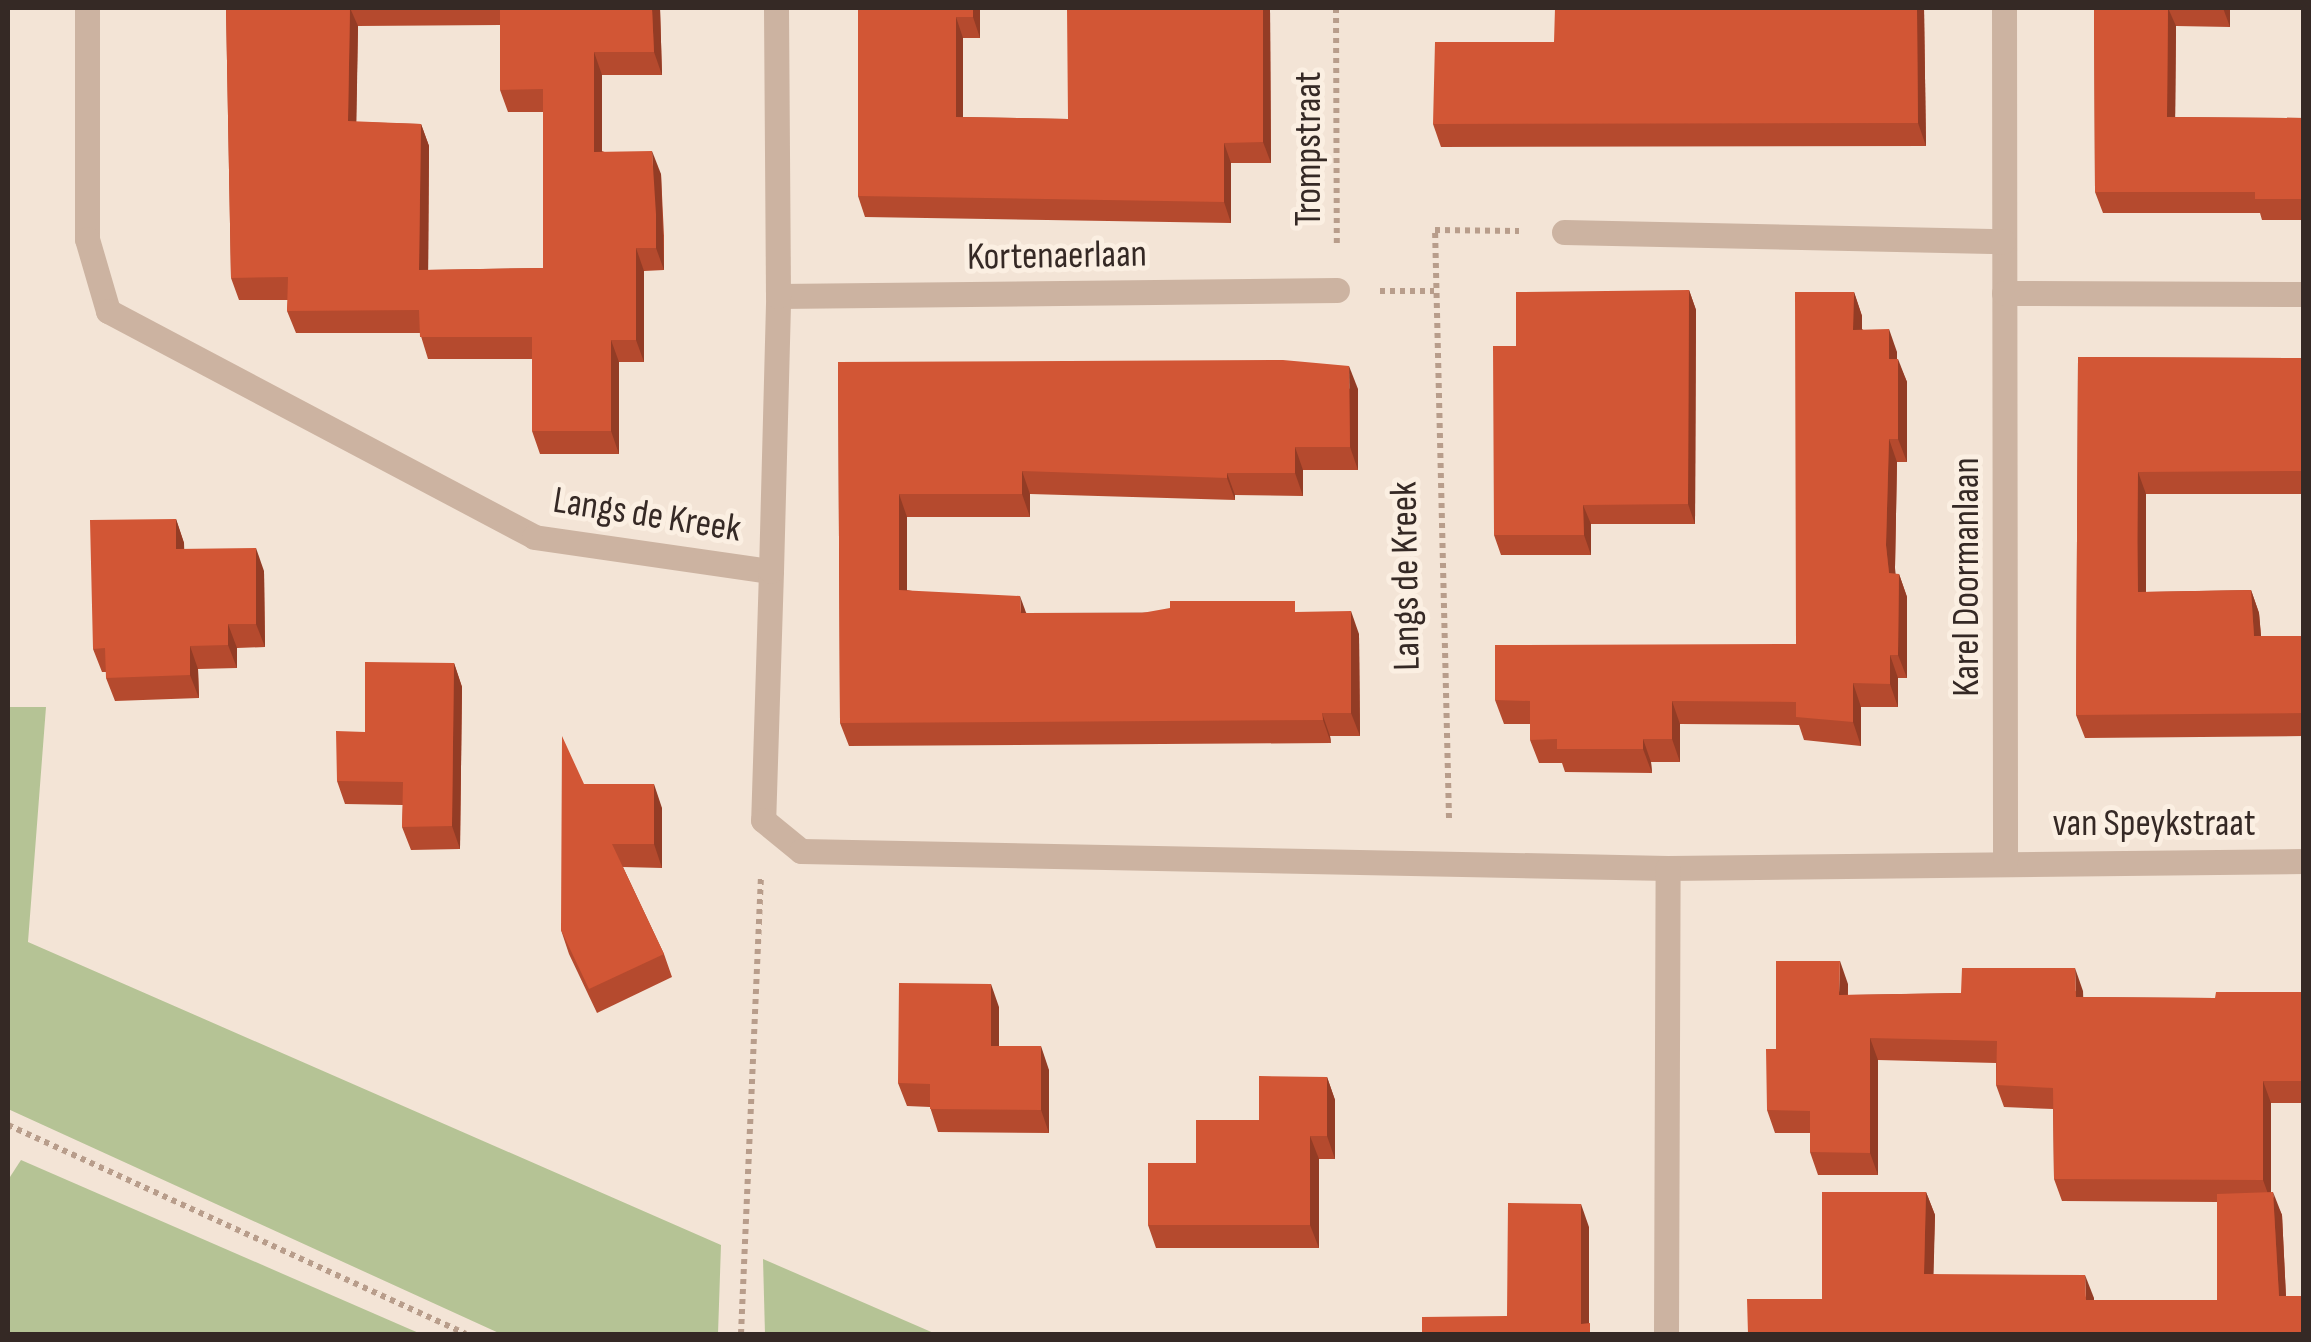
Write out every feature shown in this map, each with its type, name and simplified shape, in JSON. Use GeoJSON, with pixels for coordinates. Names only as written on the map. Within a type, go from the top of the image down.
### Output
{"type":"FeatureCollection","features":[{"type":"Feature","properties":{"kind":"street","name":"Langs de Kreek"},"geometry":{"type":"LineString","coordinates":[[88,8],[87,239],[108,311],[534,537],[771,571],[763,820]]}},
{"type":"Feature","properties":{"kind":"street"},"geometry":{"type":"LineString","coordinates":[[771,571],[778,296],[776,8]]}},
{"type":"Feature","properties":{"kind":"street","name":"Karel Doormanlaan"},"geometry":{"type":"LineString","coordinates":[[2004,8],[2004,861]]}},
{"type":"Feature","properties":{"kind":"street"},"geometry":{"type":"LineString","coordinates":[[1564,232],[2003,241]]}},
{"type":"Feature","properties":{"kind":"street","name":"Kortenaerlaan"},"geometry":{"type":"LineString","coordinates":[[778,296],[1337,290]]}},
{"type":"Feature","properties":{"kind":"street"},"geometry":{"type":"LineString","coordinates":[[2004,293],[2304,294]]}},
{"type":"Feature","properties":{"kind":"street"},"geometry":{"type":"LineString","coordinates":[[763,820],[801,851],[874,856],[1450,860],[1668,868],[2004,861]]}},
{"type":"Feature","properties":{"kind":"street","name":"van Speykstraat"},"geometry":{"type":"LineString","coordinates":[[2004,861],[2304,862]]}},
{"type":"Feature","properties":{"kind":"street"},"geometry":{"type":"LineString","coordinates":[[1666,1334],[1668,868]]}},
{"type":"Feature","properties":{"kind":"path","name":"Trompstraat"},"geometry":{"type":"LineString","coordinates":[[1336,8],[1337,290]]}},
{"type":"Feature","properties":{"kind":"path","name":"Langs de Kreek"},"geometry":{"type":"LineString","coordinates":[[1450,860],[1434,230],[1564,232]]}},
{"type":"Feature","properties":{"kind":"path"},"geometry":{"type":"LineString","coordinates":[[741,1334],[763,820]]}},
{"type":"Feature","properties":{"kind":"path"},"geometry":{"type":"LineString","coordinates":[[8,1125],[466,1334]]}},
{"type":"Feature","properties":{"kind":"green space"},"geometry":{"type":"Polygon","coordinates":[[[8,707],[46,707],[28,942],[721,1245],[718,1334],[501,1334],[8,1109],[8,707]]]}},
{"type":"Feature","properties":{"kind":"green space"},"geometry":{"type":"Polygon","coordinates":[[[21,1160],[421,1334],[8,1334],[8,1180],[21,1160]]]}},
{"type":"Feature","properties":{"kind":"green space"},"geometry":{"type":"Polygon","coordinates":[[[763,1259],[936,1334],[765,1334],[763,1259]]]}},
{"type":"Feature","properties":{"kind":"building"},"geometry":{"type":"Polygon","coordinates":[[[226,8],[350,8],[348,121],[421,124],[419,270],[543,268],[543,89],[500,90],[500,8],[652,8],[654,52],[594,52],[594,152],[652,151],[656,214],[656,248],[636,248],[636,340],[611,340],[611,431],[532,431],[532,337],[420,337],[419,310],[287,311],[288,277],[231,278],[226,8]]]}},
{"type":"Feature","properties":{"kind":"building"},"geometry":{"type":"Polygon","coordinates":[[[858,8],[973,8],[973,17],[956,17],[956,117],[1068,119],[1067,8],[1263,8],[1263,142],[1224,143],[1224,202],[858,196],[858,8]]]}},
{"type":"Feature","properties":{"kind":"building"},"geometry":{"type":"Polygon","coordinates":[[[1555,8],[1917,8],[1918,123],[1433,124],[1435,42],[1554,42],[1555,8]]]}},
{"type":"Feature","properties":{"kind":"building"},"geometry":{"type":"Polygon","coordinates":[[[2094,8],[2168,8],[2167,117],[2304,118],[2304,199],[2255,199],[2255,192],[2095,192],[2094,8]]]}},
{"type":"Feature","properties":{"kind":"building"},"geometry":{"type":"Polygon","coordinates":[[[1689,290],[1688,504],[1583,505],[1584,535],[1494,535],[1493,346],[1516,346],[1516,292],[1689,290]]]}},
{"type":"Feature","properties":{"kind":"building"},"geometry":{"type":"Polygon","coordinates":[[[1795,292],[1854,292],[1853,330],[1889,329],[1889,359],[1898,359],[1898,439],[1889,439],[1886,545],[1889,573],[1899,574],[1898,655],[1890,655],[1890,684],[1853,683],[1853,722],[1796,717],[1796,702],[1672,701],[1672,739],[1643,739],[1643,749],[1557,749],[1557,739],[1530,740],[1530,701],[1495,700],[1495,645],[1796,644],[1795,292]]]}},
{"type":"Feature","properties":{"kind":"building"},"geometry":{"type":"Polygon","coordinates":[[[2078,357],[2304,358],[2304,471],[2138,472],[2137,540],[2138,592],[2251,590],[2254,636],[2304,636],[2304,713],[2076,715],[2078,357]]]}},
{"type":"Feature","properties":{"kind":"building"},"geometry":{"type":"Polygon","coordinates":[[[1283,360],[1349,366],[1350,447],[1295,447],[1295,473],[1227,473],[1227,478],[1022,471],[1022,494],[899,494],[899,590],[1020,596],[1021,613],[1142,613],[1170,608],[1170,601],[1295,601],[1295,612],[1351,611],[1351,713],[1322,713],[1323,720],[840,723],[838,362],[1283,360]]]}},
{"type":"Feature","properties":{"kind":"building"},"geometry":{"type":"Polygon","coordinates":[[[176,519],[176,549],[256,548],[256,624],[228,624],[228,645],[190,646],[190,675],[106,678],[105,648],[93,649],[90,520],[176,519]]]}},
{"type":"Feature","properties":{"kind":"building"},"geometry":{"type":"Polygon","coordinates":[[[365,662],[454,663],[452,826],[402,827],[403,782],[337,781],[336,731],[365,732],[365,662]]]}},
{"type":"Feature","properties":{"kind":"building"},"geometry":{"type":"Polygon","coordinates":[[[562,736],[584,784],[654,784],[654,844],[612,844],[664,954],[589,989],[561,930],[562,736]]]}},
{"type":"Feature","properties":{"kind":"building"},"geometry":{"type":"Polygon","coordinates":[[[1776,961],[1840,961],[1839,995],[1961,993],[1962,968],[2075,968],[2076,997],[2215,998],[2216,992],[2304,992],[2304,1081],[2263,1081],[2263,1180],[2054,1179],[2053,1088],[1996,1085],[1997,1041],[1870,1038],[1870,1153],[1810,1152],[1810,1111],[1767,1110],[1766,1049],[1776,1049],[1776,961]]]}},
{"type":"Feature","properties":{"kind":"building"},"geometry":{"type":"Polygon","coordinates":[[[899,983],[991,984],[991,1046],[1041,1046],[1041,1110],[930,1109],[930,1084],[898,1083],[899,983]]]}},
{"type":"Feature","properties":{"kind":"building"},"geometry":{"type":"Polygon","coordinates":[[[1259,1076],[1327,1077],[1327,1136],[1310,1136],[1310,1225],[1148,1225],[1148,1163],[1196,1163],[1196,1120],[1259,1120],[1259,1076]]]}},
{"type":"Feature","properties":{"kind":"building"},"geometry":{"type":"Polygon","coordinates":[[[1822,1192],[1926,1192],[1924,1274],[2085,1275],[2086,1300],[2217,1300],[2217,1194],[2273,1192],[2279,1296],[2304,1296],[2304,1334],[1748,1334],[1747,1299],[1822,1299],[1822,1192]]]}},
{"type":"Feature","properties":{"kind":"building"},"geometry":{"type":"Polygon","coordinates":[[[1508,1203],[1581,1204],[1581,1324],[1590,1323],[1590,1334],[1422,1334],[1422,1317],[1507,1316],[1508,1203]]]}}]}
